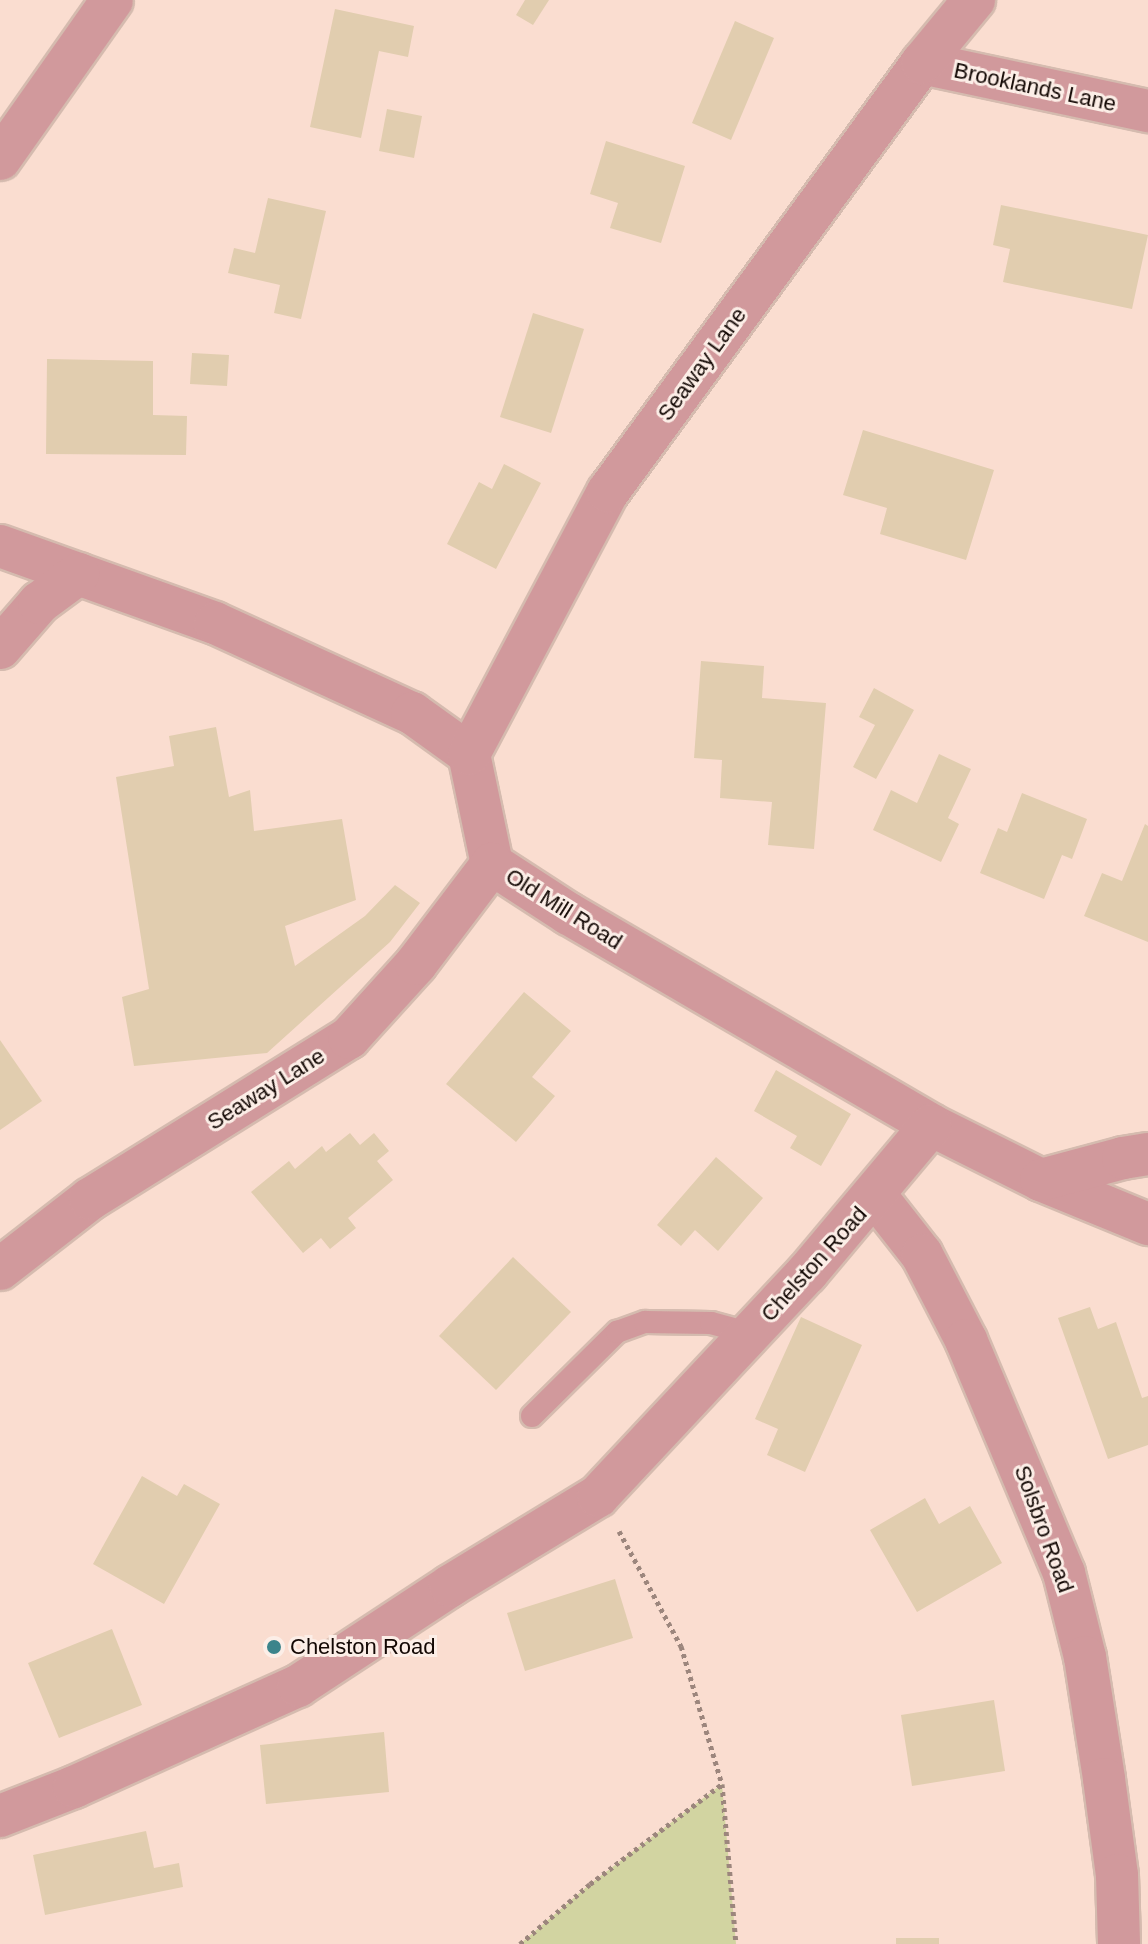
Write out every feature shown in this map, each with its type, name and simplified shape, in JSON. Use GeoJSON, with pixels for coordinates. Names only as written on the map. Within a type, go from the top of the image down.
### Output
{"type":"FeatureCollection","features":[{"type":"Feature","properties":{"kind":"street"},"geometry":{"type":"LineString","coordinates":[[0,159],[112,0]]}},
{"type":"Feature","properties":{"kind":"street","name":"Seaway Lane"},"geometry":{"type":"LineString","coordinates":[[469,754],[608,492],[922,63],[974,0]]}},
{"type":"Feature","properties":{"kind":"street","name":"Brooklands Lane"},"geometry":{"type":"LineString","coordinates":[[922,63],[1148,111]]}},
{"type":"Feature","properties":{"kind":"street"},"geometry":{"type":"LineString","coordinates":[[0,546],[215,623],[412,713],[469,754]]}},
{"type":"Feature","properties":{"kind":"street"},"geometry":{"type":"LineString","coordinates":[[0,648],[39,603],[78,574]]}},
{"type":"Feature","properties":{"kind":"street","name":"Old Mill Road"},"geometry":{"type":"LineString","coordinates":[[469,754],[492,864],[569,914],[931,1125],[1041,1180],[1148,1224]]}},
{"type":"Feature","properties":{"kind":"street","name":"Seaway Lane"},"geometry":{"type":"LineString","coordinates":[[0,1269],[90,1199],[349,1038],[416,964],[492,864]]}},
{"type":"Feature","properties":{"kind":"street","name":"Chelston Road"},"geometry":{"type":"LineString","coordinates":[[0,1816],[74,1787],[298,1686],[450,1586],[598,1496],[752,1334],[875,1195],[931,1125]]}},
{"type":"Feature","properties":{"kind":"street"},"geometry":{"type":"LineString","coordinates":[[1041,1180],[1148,1154]]}},
{"type":"Feature","properties":{"kind":"street","name":"Solsbro Road"},"geometry":{"type":"LineString","coordinates":[[875,1195],[922,1255],[966,1340],[1064,1573],[1085,1657],[1104,1779],[1117,1875],[1119,1944]]}},
{"type":"Feature","properties":{"kind":"lane"},"geometry":{"type":"LineString","coordinates":[[532,1416],[617,1332],[645,1322],[711,1323],[752,1334]]}},
{"type":"Feature","properties":{"kind":"path"},"geometry":{"type":"LineString","coordinates":[[640,1568],[681,1646],[722,1784],[736,1944]]}},
{"type":"Feature","properties":{"kind":"path"},"geometry":{"type":"LineString","coordinates":[[520,1944],[590,1884],[722,1784]]}},
{"type":"Feature","properties":{"kind":"green space"},"geometry":{"type":"Polygon","coordinates":[[[722,1784],[736,1944],[520,1944],[590,1884],[722,1784]]]}},
{"type":"Feature","properties":{"kind":"building"},"geometry":{"type":"Polygon","coordinates":[[[525,0],[549,0],[533,25],[516,15],[525,0]]]}},
{"type":"Feature","properties":{"kind":"building"},"geometry":{"type":"Polygon","coordinates":[[[335,9],[414,26],[408,57],[379,51],[361,138],[310,127],[335,9]]]}},
{"type":"Feature","properties":{"kind":"building"},"geometry":{"type":"Polygon","coordinates":[[[735,21],[774,38],[731,140],[692,123],[735,21]]]}},
{"type":"Feature","properties":{"kind":"building"},"geometry":{"type":"Polygon","coordinates":[[[387,109],[422,116],[414,158],[379,151],[387,109]]]}},
{"type":"Feature","properties":{"kind":"building"},"geometry":{"type":"Polygon","coordinates":[[[606,141],[685,166],[661,243],[610,228],[618,203],[590,194],[606,141]]]}},
{"type":"Feature","properties":{"kind":"building"},"geometry":{"type":"Polygon","coordinates":[[[268,198],[326,211],[301,319],[274,313],[280,285],[228,273],[234,248],[255,253],[268,198]]]}},
{"type":"Feature","properties":{"kind":"building"},"geometry":{"type":"Polygon","coordinates":[[[1001,205],[1148,235],[1132,309],[1003,282],[1010,249],[993,245],[1001,205]]]}},
{"type":"Feature","properties":{"kind":"building"},"geometry":{"type":"Polygon","coordinates":[[[533,313],[584,329],[551,433],[500,417],[533,313]]]}},
{"type":"Feature","properties":{"kind":"building"},"geometry":{"type":"Polygon","coordinates":[[[192,353],[229,355],[227,386],[190,384],[192,353]]]}},
{"type":"Feature","properties":{"kind":"building"},"geometry":{"type":"Polygon","coordinates":[[[47,359],[153,361],[153,415],[187,416],[186,455],[46,454],[47,359]]]}},
{"type":"Feature","properties":{"kind":"building"},"geometry":{"type":"Polygon","coordinates":[[[863,430],[994,470],[966,560],[880,534],[887,508],[843,495],[863,430]]]}},
{"type":"Feature","properties":{"kind":"building"},"geometry":{"type":"Polygon","coordinates":[[[504,464],[541,483],[496,569],[447,544],[479,482],[492,489],[504,464]]]}},
{"type":"Feature","properties":{"kind":"building"},"geometry":{"type":"Polygon","coordinates":[[[701,661],[764,666],[762,698],[826,703],[814,849],[768,845],[772,802],[720,798],[722,760],[694,758],[701,661]]]}},
{"type":"Feature","properties":{"kind":"building"},"geometry":{"type":"Polygon","coordinates":[[[874,688],[914,710],[876,779],[853,767],[875,725],[859,717],[874,688]]]}},
{"type":"Feature","properties":{"kind":"building"},"geometry":{"type":"Polygon","coordinates":[[[216,727],[229,797],[250,790],[254,831],[342,819],[356,900],[285,926],[295,966],[365,916],[395,885],[420,903],[390,942],[267,1053],[134,1066],[122,997],[149,989],[116,777],[174,766],[169,736],[216,727]]]}},
{"type":"Feature","properties":{"kind":"building"},"geometry":{"type":"Polygon","coordinates":[[[939,754],[971,769],[948,818],[959,824],[941,862],[873,830],[891,790],[917,803],[939,754]]]}},
{"type":"Feature","properties":{"kind":"building"},"geometry":{"type":"Polygon","coordinates":[[[1022,793],[1087,819],[1072,859],[1062,855],[1044,899],[980,873],[998,828],[1007,832],[1022,793]]]}},
{"type":"Feature","properties":{"kind":"building"},"geometry":{"type":"Polygon","coordinates":[[[1145,824],[1148,826],[1148,942],[1084,916],[1102,873],[1122,881],[1145,824]]]}},
{"type":"Feature","properties":{"kind":"building"},"geometry":{"type":"Polygon","coordinates":[[[524,992],[571,1031],[532,1077],[555,1096],[516,1142],[446,1084],[524,992]]]}},
{"type":"Feature","properties":{"kind":"building"},"geometry":{"type":"Polygon","coordinates":[[[0,1040],[42,1101],[0,1130],[0,1040]]]}},
{"type":"Feature","properties":{"kind":"building"},"geometry":{"type":"Polygon","coordinates":[[[776,1070],[851,1114],[821,1166],[790,1148],[797,1136],[754,1111],[776,1070]]]}},
{"type":"Feature","properties":{"kind":"building"},"geometry":{"type":"Polygon","coordinates":[[[350,1133],[360,1145],[374,1133],[389,1151],[377,1161],[393,1180],[348,1218],[356,1228],[330,1249],[321,1238],[303,1253],[251,1192],[289,1161],[295,1169],[322,1146],[326,1152],[350,1133]]]}},
{"type":"Feature","properties":{"kind":"building"},"geometry":{"type":"Polygon","coordinates":[[[716,1157],[763,1198],[718,1251],[695,1230],[681,1246],[657,1225],[716,1157]]]}},
{"type":"Feature","properties":{"kind":"building"},"geometry":{"type":"Polygon","coordinates":[[[513,1257],[571,1312],[496,1390],[439,1336],[513,1257]]]}},
{"type":"Feature","properties":{"kind":"building"},"geometry":{"type":"Polygon","coordinates":[[[1090,1307],[1098,1329],[1116,1322],[1142,1398],[1148,1396],[1148,1445],[1108,1459],[1058,1318],[1090,1307]]]}},
{"type":"Feature","properties":{"kind":"building"},"geometry":{"type":"Polygon","coordinates":[[[801,1317],[862,1345],[805,1472],[767,1455],[778,1429],[755,1419],[801,1317]]]}},
{"type":"Feature","properties":{"kind":"building"},"geometry":{"type":"Polygon","coordinates":[[[142,1476],[177,1496],[184,1484],[220,1504],[164,1604],[93,1564],[142,1476]]]}},
{"type":"Feature","properties":{"kind":"building"},"geometry":{"type":"Polygon","coordinates":[[[925,1498],[939,1524],[970,1506],[1002,1563],[917,1612],[870,1530],[925,1498]]]}},
{"type":"Feature","properties":{"kind":"building"},"geometry":{"type":"Polygon","coordinates":[[[615,1579],[633,1638],[525,1671],[507,1613],[615,1579]]]}},
{"type":"Feature","properties":{"kind":"building"},"geometry":{"type":"Polygon","coordinates":[[[112,1629],[142,1705],[59,1738],[28,1663],[112,1629]]]}},
{"type":"Feature","properties":{"kind":"building"},"geometry":{"type":"Polygon","coordinates":[[[994,1700],[1005,1771],[912,1786],[901,1715],[994,1700]]]}},
{"type":"Feature","properties":{"kind":"building"},"geometry":{"type":"Polygon","coordinates":[[[384,1732],[389,1792],[266,1804],[260,1745],[384,1732]]]}},
{"type":"Feature","properties":{"kind":"building"},"geometry":{"type":"Polygon","coordinates":[[[146,1831],[154,1868],[179,1863],[183,1887],[45,1915],[33,1855],[146,1831]]]}},
{"type":"Feature","properties":{"kind":"building"},"geometry":{"type":"Polygon","coordinates":[[[896,1938],[939,1938],[939,1944],[896,1944],[896,1938]]]}},
{"type":"Feature","properties":{"kind":"place","name":"Chelston Road"},"geometry":{"type":"Point","coordinates":[274,1647]}}]}
